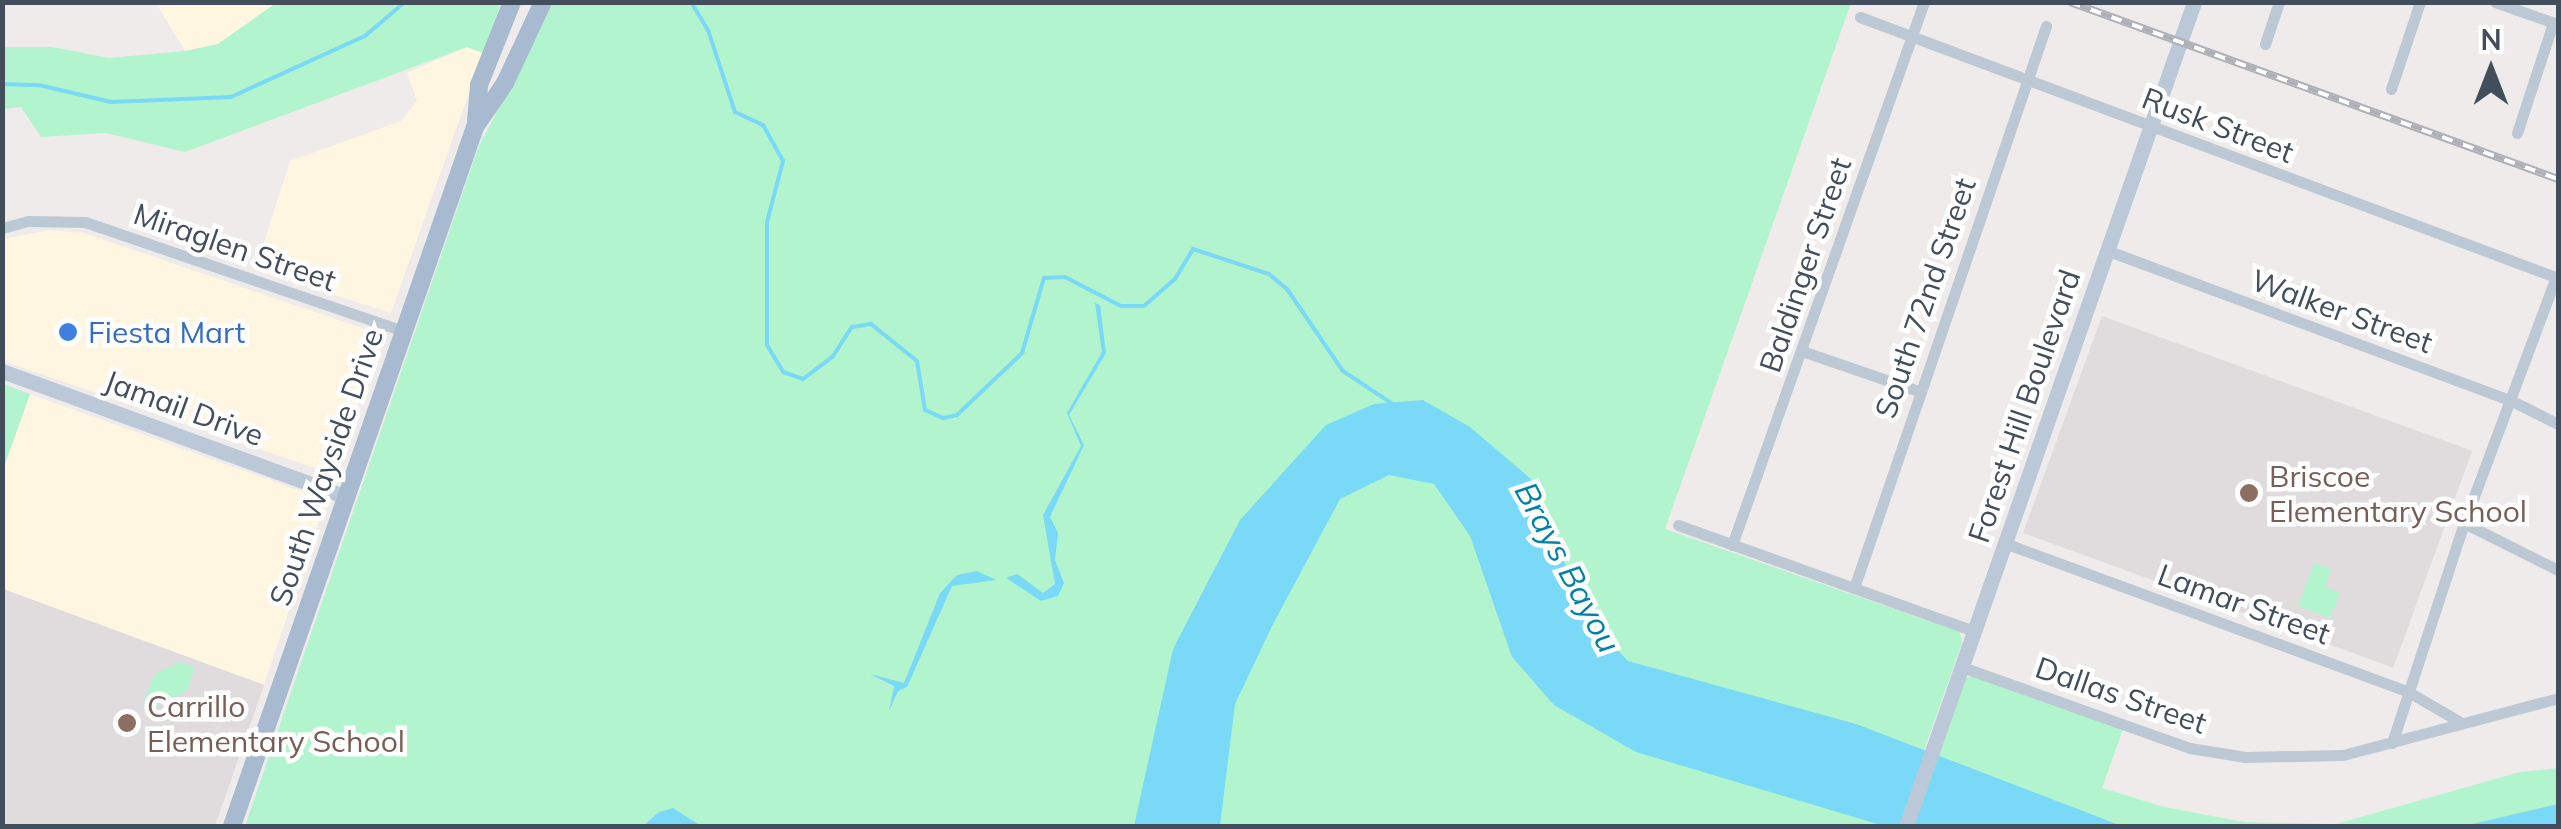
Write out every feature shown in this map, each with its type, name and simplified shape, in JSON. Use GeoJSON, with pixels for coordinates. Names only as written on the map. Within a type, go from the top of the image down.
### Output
{"type":"FeatureCollection","features":[{"type":"Feature","properties":{"kind":"main road","name":"South Wayside Drive"},"geometry":{"type":"LineString","coordinates":[[475,127],[479,85],[512,2]]}},
{"type":"Feature","properties":{"kind":"main road","name":"South Wayside Drive"},"geometry":{"type":"LineString","coordinates":[[232,826],[475,127],[505,82],[543,2]]}},
{"type":"Feature","properties":{"kind":"street","name":"Baldinger Street"},"geometry":{"type":"LineString","coordinates":[[1732,544],[1924,2]]}},
{"type":"Feature","properties":{"kind":"street","name":"Forest Hill Boulevard"},"geometry":{"type":"LineString","coordinates":[[1906,826],[2194,2]]}},
{"type":"Feature","properties":{"kind":"street"},"geometry":{"type":"LineString","coordinates":[[2265,44],[2280,2]]}},
{"type":"Feature","properties":{"kind":"street"},"geometry":{"type":"LineString","coordinates":[[2391,89],[2420,2]]}},
{"type":"Feature","properties":{"kind":"street"},"geometry":{"type":"LineString","coordinates":[[2495,2],[2556,24],[2517,134]]}},
{"type":"Feature","properties":{"kind":"street","name":"Rusk Street"},"geometry":{"type":"LineString","coordinates":[[1860,17],[2557,278]]}},
{"type":"Feature","properties":{"kind":"street","name":"South 72nd Street"},"geometry":{"type":"LineString","coordinates":[[1854,588],[1918,391],[2046,26]]}},
{"type":"Feature","properties":{"kind":"street","name":"Miraglen Street"},"geometry":{"type":"LineString","coordinates":[[2,228],[50,220],[85,222],[402,332]]}},
{"type":"Feature","properties":{"kind":"street","name":"Walker Street"},"geometry":{"type":"LineString","coordinates":[[2106,250],[2512,400],[2558,424]]}},
{"type":"Feature","properties":{"kind":"street"},"geometry":{"type":"LineString","coordinates":[[2392,744],[2464,522],[2557,278]]}},
{"type":"Feature","properties":{"kind":"street"},"geometry":{"type":"LineString","coordinates":[[1802,351],[1918,391]]}},
{"type":"Feature","properties":{"kind":"street","name":"Jamail Drive"},"geometry":{"type":"LineString","coordinates":[[2,372],[346,497]]}},
{"type":"Feature","properties":{"kind":"street"},"geometry":{"type":"LineString","coordinates":[[2464,522],[2558,570]]}},
{"type":"Feature","properties":{"kind":"street"},"geometry":{"type":"LineString","coordinates":[[1678,525],[1974,631]]}},
{"type":"Feature","properties":{"kind":"street","name":"Lamar Street"},"geometry":{"type":"LineString","coordinates":[[2007,544],[2407,691],[2460,722]]}},
{"type":"Feature","properties":{"kind":"street","name":"Dallas Street"},"geometry":{"type":"LineString","coordinates":[[1962,666],[2190,748],[2300,759],[2392,744],[2460,722],[2558,698]]}},
{"type":"Feature","properties":{"kind":"shaded area"},"geometry":{"type":"Polygon","coordinates":[[[156,3],[276,3],[218,44],[185,51],[156,3]]]}},
{"type":"Feature","properties":{"kind":"shaded area"},"geometry":{"type":"Polygon","coordinates":[[[467,47],[483,53],[391,313],[255,270],[290,161],[401,121],[417,101],[407,73],[467,47]]]}},
{"type":"Feature","properties":{"kind":"shaded area"},"geometry":{"type":"Polygon","coordinates":[[[50,230],[84,233],[380,334],[335,475],[3,361],[3,239],[50,230]]]}},
{"type":"Feature","properties":{"kind":"shaded area","name":"Briscoe Elementary School"},"geometry":{"type":"Polygon","coordinates":[[[2102,316],[2472,451],[2393,668],[2023,533],[2102,316]]]}},
{"type":"Feature","properties":{"kind":"shaded area"},"geometry":{"type":"Polygon","coordinates":[[[30,394],[326,500],[264,685],[3,589],[2,470],[30,394]]]}},
{"type":"Feature","properties":{"kind":"shaded area","name":"Carrillo Elementary School"},"geometry":{"type":"Polygon","coordinates":[[[3,589],[264,685],[215,826],[3,826],[3,589]]]}},
{"type":"Feature","properties":{"kind":"green space"},"geometry":{"type":"Polygon","coordinates":[[[276,3],[501,3],[483,53],[467,47],[185,152],[106,133],[41,137],[21,107],[3,109],[2,47],[52,47],[109,58],[185,51],[218,44],[276,3]]]}},
{"type":"Feature","properties":{"kind":"green space"},"geometry":{"type":"Polygon","coordinates":[[[553,3],[1851,3],[1665,529],[1960,632],[1962,643],[1897,826],[245,826],[478,148],[553,3]]]}},
{"type":"Feature","properties":{"kind":"green space"},"geometry":{"type":"Polygon","coordinates":[[[2,384],[30,394],[3,470],[2,384]]]}},
{"type":"Feature","properties":{"kind":"green space"},"geometry":{"type":"Polygon","coordinates":[[[2314,563],[2331,569],[2325,587],[2340,593],[2330,618],[2298,606],[2314,563]]]}},
{"type":"Feature","properties":{"kind":"green space"},"geometry":{"type":"Polygon","coordinates":[[[180,662],[195,667],[187,691],[148,710],[144,699],[155,674],[180,662]]]}},
{"type":"Feature","properties":{"kind":"green space"},"geometry":{"type":"Polygon","coordinates":[[[1973,676],[2123,729],[2102,788],[2164,807],[2244,822],[2336,824],[2520,772],[2558,768],[2558,826],[1914,826],[1965,678],[1973,676]]]}},
{"type":"Feature","properties":{"kind":"water"},"geometry":{"type":"Polygon","coordinates":[[[1095,303],[1100,305],[1106,353],[1069,415],[1084,445],[1050,517],[1058,533],[1055,560],[1064,583],[1058,596],[1041,601],[1006,578],[1017,574],[1043,593],[1055,584],[1043,515],[1081,446],[1067,413],[1102,352],[1095,303]]]}},
{"type":"Feature","properties":{"kind":"water"},"geometry":{"type":"Polygon","coordinates":[[[1423,400],[1470,427],[1531,479],[1562,558],[1603,635],[1628,661],[1856,724],[2122,826],[1884,826],[1636,752],[1554,705],[1512,657],[1470,536],[1434,484],[1389,475],[1340,499],[1272,626],[1235,704],[1220,826],[1134,826],[1173,649],[1240,520],[1326,425],[1374,404],[1423,400]]]}},
{"type":"Feature","properties":{"kind":"water"},"geometry":{"type":"Polygon","coordinates":[[[977,571],[996,580],[952,586],[907,687],[898,691],[889,711],[894,686],[870,674],[904,683],[940,593],[957,575],[977,571]]]}},
{"type":"Feature","properties":{"kind":"water"},"geometry":{"type":"Polygon","coordinates":[[[2558,804],[2558,826],[2464,826],[2472,824],[2558,804]]]}},
{"type":"Feature","properties":{"kind":"water"},"geometry":{"type":"Polygon","coordinates":[[[673,808],[701,826],[643,826],[659,812],[673,808]]]}},
{"type":"Feature","properties":{"kind":"waterway"},"geometry":{"type":"LineString","coordinates":[[2,84],[39,85],[111,102],[231,97],[365,36],[405,2]]}},
{"type":"Feature","properties":{"kind":"waterway"},"geometry":{"type":"LineString","coordinates":[[691,2],[708,30],[735,112],[763,125],[783,161],[767,222],[767,345],[783,372],[803,379],[833,356],[852,327],[871,324],[917,361],[925,410],[943,418],[957,415],[1022,353],[1044,278],[1065,277],[1121,306],[1144,306],[1175,279],[1193,249],[1269,274],[1287,289],[1343,371],[1391,403]]}},
{"type":"Feature","properties":{"kind":"railway"},"geometry":{"type":"LineString","coordinates":[[2070,2],[2558,179]]}},
{"type":"Feature","properties":{"kind":"place","name":"Fiesta Mart"},"geometry":{"type":"Point","coordinates":[68,332]}},
{"type":"Feature","properties":{"kind":"place","name":"Briscoe Elementary School"},"geometry":{"type":"Point","coordinates":[2249,493]}},
{"type":"Feature","properties":{"kind":"place","name":"Carrillo Elementary School"},"geometry":{"type":"Point","coordinates":[127,723]}},
{"type":"Feature","properties":{"kind":"water label","name":"Brays Bayou"},"geometry":{"type":"Point","coordinates":[1568,567]}}]}
